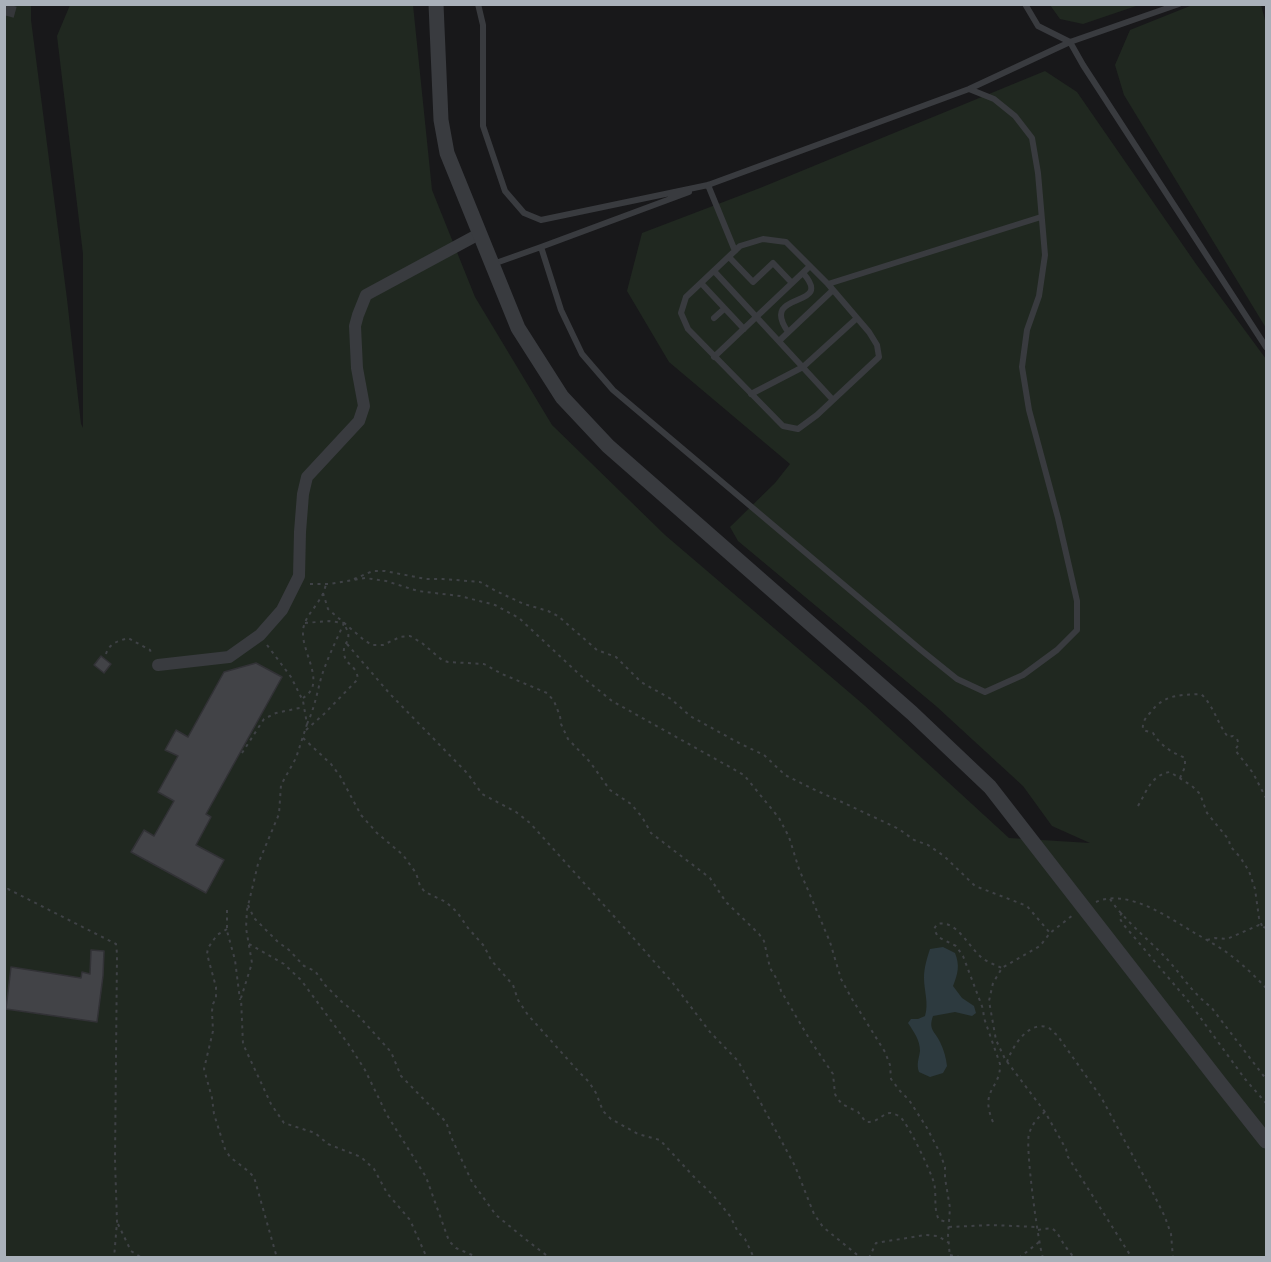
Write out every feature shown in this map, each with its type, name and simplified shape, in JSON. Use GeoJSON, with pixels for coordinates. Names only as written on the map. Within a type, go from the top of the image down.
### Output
{"type":"FeatureCollection","features":[{"type":"Feature","properties":{"kind":"street"},"geometry":{"type":"LineString","coordinates":[[436,4],[441,120],[447,153],[518,328],[562,397],[608,446],[854,661],[990,787],[1266,1141]]}},
{"type":"Feature","properties":{"kind":"street"},"geometry":{"type":"LineString","coordinates":[[158,665],[229,657],[260,635],[282,610],[299,576],[303,494],[307,477],[359,421],[364,406],[357,368],[355,326],[366,295],[479,234]]}},
{"type":"Feature","properties":{"kind":"lane"},"geometry":{"type":"LineString","coordinates":[[478,4],[483,25],[483,126],[506,191],[524,213],[541,220],[708,185]]}},
{"type":"Feature","properties":{"kind":"lane"},"geometry":{"type":"LineString","coordinates":[[1025,4],[1038,26],[1070,42],[1266,347]]}},
{"type":"Feature","properties":{"kind":"lane"},"geometry":{"type":"LineString","coordinates":[[492,264],[969,88],[1070,42],[1179,4]]}},
{"type":"Feature","properties":{"kind":"lane"},"geometry":{"type":"LineString","coordinates":[[541,247],[561,310],[582,354],[613,390],[921,650],[957,679],[986,692],[1023,675],[1057,650],[1077,630],[1077,601],[1058,518],[1029,410],[1022,367],[1027,330],[1039,296],[1045,255],[1038,173],[1032,138],[1015,116],[994,99],[969,88]]}},
{"type":"Feature","properties":{"kind":"lane"},"geometry":{"type":"LineString","coordinates":[[708,185],[735,250]]}},
{"type":"Feature","properties":{"kind":"lane"},"geometry":{"type":"LineString","coordinates":[[779,341],[830,287],[1041,217]]}},
{"type":"Feature","properties":{"kind":"lane"},"geometry":{"type":"LineString","coordinates":[[763,239],[786,242],[830,287],[869,332],[877,345],[879,357],[817,415],[798,429],[783,426],[688,330],[681,313],[686,297],[729,256],[740,246],[763,239]]}},
{"type":"Feature","properties":{"kind":"lane"},"geometry":{"type":"LineString","coordinates":[[729,256],[753,282],[773,263],[792,283]]}},
{"type":"Feature","properties":{"kind":"lane"},"geometry":{"type":"LineString","coordinates":[[714,357],[810,266]]}},
{"type":"Feature","properties":{"kind":"lane"},"geometry":{"type":"LineString","coordinates":[[714,271],[833,400]]}},
{"type":"Feature","properties":{"kind":"lane"},"geometry":{"type":"LineString","coordinates":[[788,332],[781,322],[780,314],[792,301],[801,300],[807,296],[810,290],[809,280],[803,273]]}},
{"type":"Feature","properties":{"kind":"lane"},"geometry":{"type":"LineString","coordinates":[[701,283],[744,329]]}},
{"type":"Feature","properties":{"kind":"lane"},"geometry":{"type":"LineString","coordinates":[[714,318],[724,309]]}},
{"type":"Feature","properties":{"kind":"lane"},"geometry":{"type":"LineString","coordinates":[[751,394],[803,367],[857,318]]}},
{"type":"Feature","properties":{"kind":"path"},"geometry":{"type":"LineString","coordinates":[[352,580],[373,571],[385,571],[426,579],[480,582],[524,604],[558,616],[597,650],[616,657],[641,682],[671,699],[690,716],[764,755],[785,775],[928,845],[944,856],[975,886],[1026,906],[1050,933]]}},
{"type":"Feature","properties":{"kind":"path"},"geometry":{"type":"LineString","coordinates":[[296,582],[326,584],[365,578],[386,580],[418,591],[460,596],[495,605],[519,618],[580,675],[612,701],[744,775],[779,818],[789,837],[799,869],[830,942],[841,979],[885,1052],[890,1065],[891,1079],[909,1100],[940,1154],[945,1167],[950,1208],[950,1256],[964,1257]]}},
{"type":"Feature","properties":{"kind":"path"},"geometry":{"type":"LineString","coordinates":[[302,699],[312,688],[313,673],[302,633],[326,584]]}},
{"type":"Feature","properties":{"kind":"path"},"geometry":{"type":"LineString","coordinates":[[323,593],[328,609],[372,645],[383,645],[400,637],[410,636],[442,660],[484,664],[547,693],[554,701],[568,739],[590,762],[610,789],[631,804],[651,833],[710,878],[726,902],[759,934],[764,941],[770,968],[781,991],[833,1074],[837,1098],[842,1104],[858,1112],[866,1122],[873,1122],[890,1113],[900,1117],[915,1140],[934,1184],[936,1214],[939,1220],[949,1222]]}},
{"type":"Feature","properties":{"kind":"path"},"geometry":{"type":"LineString","coordinates":[[305,623],[329,621],[344,623]]}},
{"type":"Feature","properties":{"kind":"path"},"geometry":{"type":"LineString","coordinates":[[305,731],[358,679],[354,666],[345,656],[344,651],[349,633],[344,623]]}},
{"type":"Feature","properties":{"kind":"path"},"geometry":{"type":"LineString","coordinates":[[344,623],[321,678],[314,709],[296,758],[281,785],[279,814],[258,864],[248,905],[246,928],[252,963],[241,998],[243,1044],[271,1104],[284,1123],[315,1132],[328,1144],[361,1157],[374,1169],[387,1193],[410,1220],[427,1257]]}},
{"type":"Feature","properties":{"kind":"path"},"geometry":{"type":"LineString","coordinates":[[260,635],[291,677],[302,699],[307,724]]}},
{"type":"Feature","properties":{"kind":"path"},"geometry":{"type":"LineString","coordinates":[[106,654],[116,642],[129,638],[150,650],[158,665]]}},
{"type":"Feature","properties":{"kind":"path"},"geometry":{"type":"LineString","coordinates":[[347,644],[390,694],[468,774],[482,794],[530,822],[665,974],[710,1032],[738,1061],[795,1166],[814,1214],[823,1227],[861,1257]]}},
{"type":"Feature","properties":{"kind":"path"},"geometry":{"type":"LineString","coordinates":[[1180,778],[1185,767],[1185,758],[1168,751],[1153,733],[1143,730],[1142,727],[1155,705],[1166,698],[1202,694],[1214,711],[1221,728],[1228,737],[1233,736],[1237,739],[1239,744],[1235,750],[1253,773],[1266,798]]}},
{"type":"Feature","properties":{"kind":"path"},"geometry":{"type":"LineString","coordinates":[[242,753],[264,719],[276,713],[304,707]]}},
{"type":"Feature","properties":{"kind":"path"},"geometry":{"type":"LineString","coordinates":[[303,738],[331,764],[361,816],[403,855],[416,873],[420,886],[425,892],[446,903],[457,912],[484,946],[491,960],[513,985],[518,1000],[528,1015],[589,1082],[603,1111],[611,1119],[638,1134],[660,1140],[730,1216],[754,1257]]}},
{"type":"Feature","properties":{"kind":"path"},"geometry":{"type":"LineString","coordinates":[[1138,806],[1154,779],[1161,773],[1170,772],[1200,794],[1208,813],[1249,871],[1262,926]]}},
{"type":"Feature","properties":{"kind":"path"},"geometry":{"type":"LineString","coordinates":[[4,896],[8,889],[116,944],[117,1222],[114,1257]]}},
{"type":"Feature","properties":{"kind":"path"},"geometry":{"type":"LineString","coordinates":[[1093,903],[1104,898],[1126,900],[1154,909],[1227,953],[1255,975],[1266,988]]}},
{"type":"Feature","properties":{"kind":"path"},"geometry":{"type":"LineString","coordinates":[[1110,899],[1168,960],[1202,1001],[1211,1007],[1266,1079]]}},
{"type":"Feature","properties":{"kind":"path"},"geometry":{"type":"LineString","coordinates":[[248,905],[254,918],[304,966],[315,971],[391,1052],[401,1077],[446,1122],[472,1182],[496,1215],[550,1257]]}},
{"type":"Feature","properties":{"kind":"path"},"geometry":{"type":"LineString","coordinates":[[227,910],[227,929],[235,960],[241,1006]]}},
{"type":"Feature","properties":{"kind":"path"},"geometry":{"type":"LineString","coordinates":[[1077,912],[1050,933],[1040,946],[1002,969],[993,983],[989,1002],[991,1019],[996,1040],[1007,1062],[1045,1112],[1066,1149],[1068,1157],[1132,1257]]}},
{"type":"Feature","properties":{"kind":"path"},"geometry":{"type":"LineString","coordinates":[[1122,913],[1119,917],[1123,924],[1189,1002],[1245,1079],[1266,1103]]}},
{"type":"Feature","properties":{"kind":"path"},"geometry":{"type":"LineString","coordinates":[[993,1122],[989,1111],[988,1095],[1000,1072],[1000,1064],[963,956],[956,946],[938,938],[934,929],[937,924],[942,923],[954,927],[982,957],[1002,969]]}},
{"type":"Feature","properties":{"kind":"path"},"geometry":{"type":"LineString","coordinates":[[1207,940],[1227,939],[1259,925],[1266,928]]}},
{"type":"Feature","properties":{"kind":"path"},"geometry":{"type":"LineString","coordinates":[[227,929],[217,935],[208,948],[207,954],[216,987],[216,998],[212,1011],[213,1031],[204,1069],[225,1149],[230,1157],[254,1177],[278,1257]]}},
{"type":"Feature","properties":{"kind":"path"},"geometry":{"type":"LineString","coordinates":[[249,944],[284,964],[302,980],[365,1070],[387,1114],[426,1177],[449,1241],[456,1248],[479,1257]]}},
{"type":"Feature","properties":{"kind":"path"},"geometry":{"type":"LineString","coordinates":[[1007,1062],[1018,1040],[1026,1033],[1037,1028],[1047,1028],[1057,1035],[1101,1097],[1166,1217],[1171,1234],[1173,1257]]}},
{"type":"Feature","properties":{"kind":"path"},"geometry":{"type":"LineString","coordinates":[[1043,1257],[1028,1151],[1028,1135],[1037,1118],[1045,1112]]}},
{"type":"Feature","properties":{"kind":"path"},"geometry":{"type":"LineString","coordinates":[[117,1222],[131,1251],[142,1257]]}},
{"type":"Feature","properties":{"kind":"path"},"geometry":{"type":"LineString","coordinates":[[949,1227],[991,1225],[1050,1228],[1056,1231],[1074,1257]]}},
{"type":"Feature","properties":{"kind":"path"},"geometry":{"type":"LineString","coordinates":[[869,1257],[876,1243],[925,1235],[938,1236],[949,1243]]}},
{"type":"Feature","properties":{"kind":"path"},"geometry":{"type":"LineString","coordinates":[[1021,1257],[1040,1242]]}},
{"type":"Feature","properties":{"kind":"shaded area"},"geometry":{"type":"Polygon","coordinates":[[[1195,4],[1261,5],[1266,24],[1266,328],[1124,95],[1115,65],[1130,30],[1195,4]]]}},
{"type":"Feature","properties":{"kind":"shaded area"},"geometry":{"type":"Polygon","coordinates":[[[5,5],[31,5],[31,20],[83,428],[83,254],[57,36],[70,5],[413,5],[432,190],[475,297],[552,425],[665,535],[864,705],[1009,838],[1090,843],[1052,826],[1023,786],[936,706],[738,541],[730,527],[775,483],[790,464],[669,362],[627,291],[642,233],[760,188],[1045,71],[1077,92],[1196,264],[1266,359],[1266,1257],[5,1258],[5,5]]]}},
{"type":"Feature","properties":{"kind":"shaded area"},"geometry":{"type":"Polygon","coordinates":[[[1050,5],[1139,5],[1083,24],[1060,19],[1050,5]]]}},
{"type":"Feature","properties":{"kind":"shaded area"},"geometry":{"type":"Polygon","coordinates":[[[943,947],[955,953],[957,958],[958,970],[953,986],[962,998],[974,1006],[976,1013],[972,1016],[955,1012],[933,1016],[932,1027],[943,1048],[947,1066],[943,1073],[930,1077],[919,1072],[919,1043],[908,1023],[911,1019],[925,1016],[924,978],[927,959],[930,949],[943,947]]]}},
{"type":"Feature","properties":{"kind":"building"},"geometry":{"type":"Polygon","coordinates":[[[101,656],[111,664],[104,673],[94,665],[101,656]]]}},
{"type":"Feature","properties":{"kind":"building"},"geometry":{"type":"Polygon","coordinates":[[[256,663],[282,677],[206,814],[211,817],[196,845],[224,860],[206,893],[131,852],[144,830],[154,836],[174,801],[158,792],[178,756],[165,750],[176,730],[188,737],[224,672],[256,663]]]}},
{"type":"Feature","properties":{"kind":"building"},"geometry":{"type":"Polygon","coordinates":[[[91,950],[104,951],[97,1022],[6,1009],[11,967],[81,978],[82,972],[90,974],[91,950]]]}},
{"type":"Feature","properties":{"kind":"tunnel"},"geometry":{"type":"LineString","coordinates":[[4,15],[7,4]]}}]}
